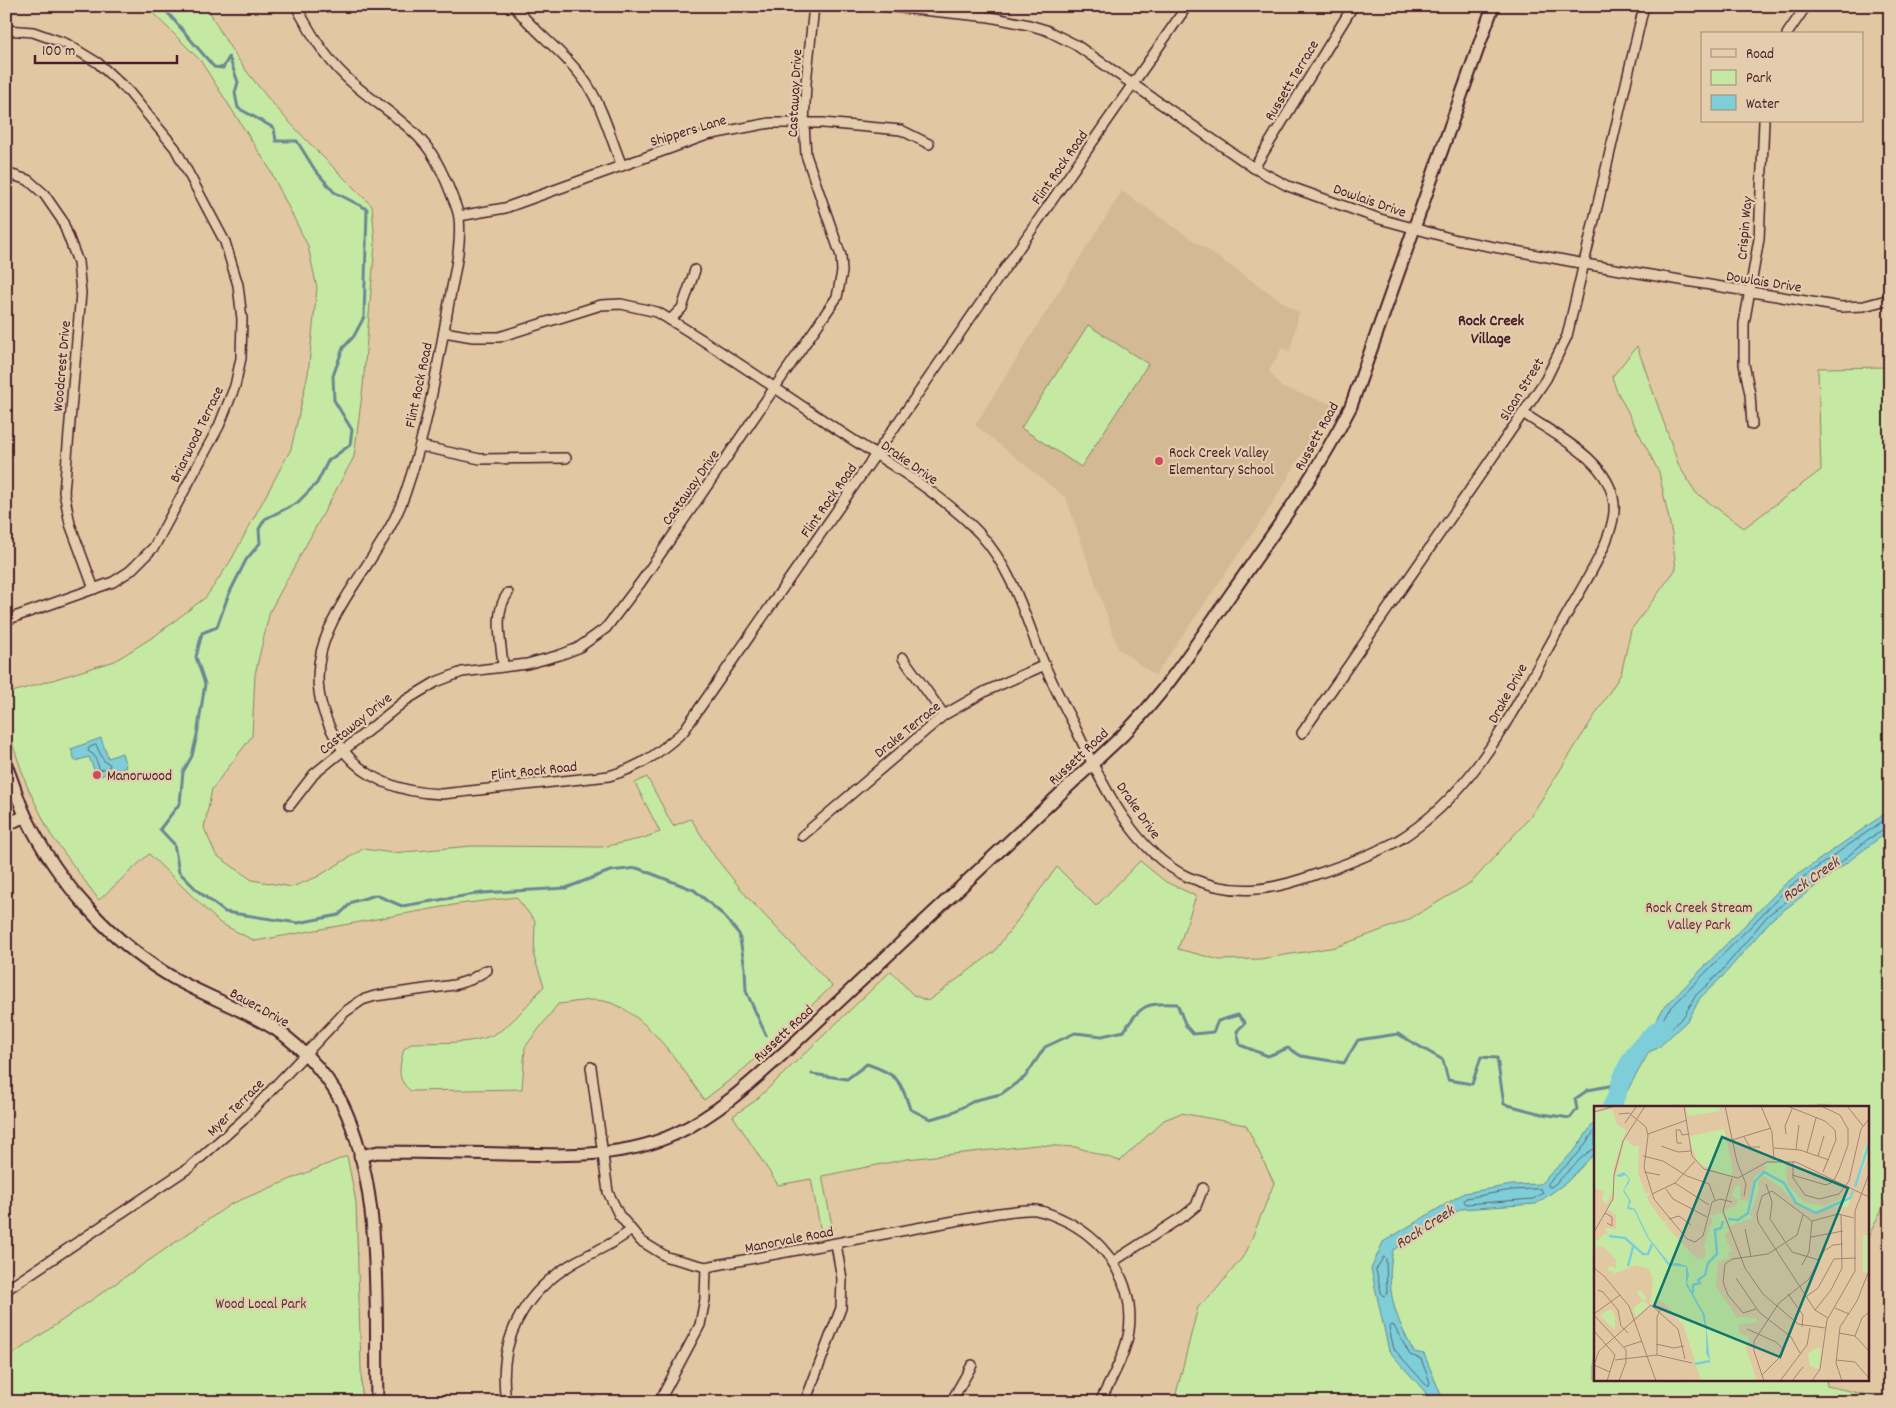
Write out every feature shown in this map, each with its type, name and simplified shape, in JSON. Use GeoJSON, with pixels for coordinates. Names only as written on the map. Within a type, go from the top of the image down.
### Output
{"type":"FeatureCollection","features":[{"type":"Feature","properties":{"kind":"street","name":"Flint Rock Road"},"geometry":{"type":"LineString","coordinates":[[296,6],[317,44],[345,76],[422,141],[441,168],[459,216],[458,252],[444,332],[420,446],[396,516],[330,624],[322,647],[317,672],[319,698],[327,724],[343,750],[357,765],[392,787],[417,793],[442,794],[609,776],[631,770],[650,760],[683,732],[1188,6]]}},
{"type":"Feature","properties":{"kind":"street"},"geometry":{"type":"LineString","coordinates":[[514,6],[563,55],[587,84],[597,102],[622,166]]}},
{"type":"Feature","properties":{"kind":"street","name":"Castaway Drive"},"geometry":{"type":"LineString","coordinates":[[290,805],[314,774],[406,700],[436,682],[462,672],[503,665],[527,664],[560,655],[578,648],[606,628],[641,582],[837,297],[842,272],[841,256],[806,155],[804,124],[814,6]]}},
{"type":"Feature","properties":{"kind":"street","name":"Dowlais Drive"},"geometry":{"type":"LineString","coordinates":[[883,6],[990,17],[1046,30],[1076,45],[1254,168],[1288,186],[1413,229],[1457,240],[1585,264],[1841,307],[1864,306],[1890,299]]}},
{"type":"Feature","properties":{"kind":"street","name":"Russett Terrace"},"geometry":{"type":"LineString","coordinates":[[1254,168],[1353,6]]}},
{"type":"Feature","properties":{"kind":"street","name":"Russett Road"},"geometry":{"type":"LineString","coordinates":[[360,1156],[378,1152],[550,1155],[604,1153],[639,1147],[675,1134],[709,1116],[745,1089],[1136,722],[1170,682],[1301,493],[1329,448],[1351,406],[1492,6]]}},
{"type":"Feature","properties":{"kind":"street","name":"Sloan Street"},"geometry":{"type":"LineString","coordinates":[[1302,733],[1546,379],[1567,336],[1644,6]]}},
{"type":"Feature","properties":{"kind":"street"},"geometry":{"type":"LineString","coordinates":[[1788,32],[1806,6]]}},
{"type":"Feature","properties":{"kind":"street","name":"Briarwood Terrace"},"geometry":{"type":"LineString","coordinates":[[6,30],[33,32],[67,44],[98,63],[129,92],[175,148],[225,242],[238,285],[242,319],[240,358],[235,386],[219,426],[154,547],[130,571],[113,582],[6,620]]}},
{"type":"Feature","properties":{"kind":"street","name":"Crispin Way"},"geometry":{"type":"LineString","coordinates":[[1752,425],[1750,394],[1744,364],[1744,324],[1759,238],[1764,122]]}},
{"type":"Feature","properties":{"kind":"street","name":"Shippers Lane"},"geometry":{"type":"LineString","coordinates":[[459,216],[505,208],[707,135],[770,123],[823,123],[901,130],[929,144]]}},
{"type":"Feature","properties":{"kind":"street","name":"Woodcrest Drive"},"geometry":{"type":"LineString","coordinates":[[6,173],[28,180],[44,194],[62,220],[78,262],[81,293],[64,492],[70,524],[94,589]]}},
{"type":"Feature","properties":{"kind":"street"},"geometry":{"type":"LineString","coordinates":[[670,320],[682,308],[695,270]]}},
{"type":"Feature","properties":{"kind":"street","name":"Drake Drive"},"geometry":{"type":"LineString","coordinates":[[444,332],[473,337],[499,337],[601,305],[630,306],[657,312],[954,509],[990,547],[1011,579],[1045,665],[1092,764],[1143,844],[1172,868],[1186,876],[1219,888],[1264,890],[1300,881],[1399,840],[1436,813],[1467,780],[1495,742],[1594,564],[1613,522],[1614,501],[1604,475],[1594,462],[1523,413]]}},
{"type":"Feature","properties":{"kind":"street"},"geometry":{"type":"LineString","coordinates":[[420,446],[480,459],[566,458]]}},
{"type":"Feature","properties":{"kind":"street"},"geometry":{"type":"LineString","coordinates":[[503,665],[498,613],[501,603],[508,593]]}},
{"type":"Feature","properties":{"kind":"street"},"geometry":{"type":"LineString","coordinates":[[903,658],[944,715]]}},
{"type":"Feature","properties":{"kind":"street","name":"Drake Terrace"},"geometry":{"type":"LineString","coordinates":[[802,836],[944,715],[986,691],[1045,665]]}},
{"type":"Feature","properties":{"kind":"street","name":"Bauer Drive"},"geometry":{"type":"LineString","coordinates":[[6,765],[25,816],[66,882],[88,910],[120,940],[174,978],[276,1030],[305,1054],[340,1098],[348,1114],[370,1202],[377,1402]]}},
{"type":"Feature","properties":{"kind":"street"},"geometry":{"type":"LineString","coordinates":[[6,825],[25,816]]}},
{"type":"Feature","properties":{"kind":"street","name":"Myer Terrace"},"geometry":{"type":"LineString","coordinates":[[6,1290],[190,1167],[242,1120],[345,1012],[362,1000],[394,992],[454,985],[470,980],[486,970]]}},
{"type":"Feature","properties":{"kind":"street","name":"Manorvale Road"},"geometry":{"type":"LineString","coordinates":[[591,1067],[608,1192],[620,1216],[631,1230],[641,1241],[667,1257],[706,1267],[998,1213],[1036,1210],[1053,1215],[1082,1229],[1098,1241],[1114,1261],[1125,1287],[1129,1308],[1129,1330],[1125,1350],[1100,1402]]}},
{"type":"Feature","properties":{"kind":"street"},"geometry":{"type":"LineString","coordinates":[[1114,1261],[1196,1206],[1203,1188]]}},
{"type":"Feature","properties":{"kind":"street"},"geometry":{"type":"LineString","coordinates":[[506,1402],[503,1381],[506,1348],[514,1325],[534,1294],[574,1262],[622,1238],[631,1230]]}},
{"type":"Feature","properties":{"kind":"street"},"geometry":{"type":"LineString","coordinates":[[804,1402],[841,1308],[842,1279],[836,1244]]}},
{"type":"Feature","properties":{"kind":"street"},"geometry":{"type":"LineString","coordinates":[[659,1402],[700,1325],[705,1299],[706,1267]]}},
{"type":"Feature","properties":{"kind":"street"},"geometry":{"type":"LineString","coordinates":[[951,1402],[972,1365]]}},
{"type":"Feature","properties":{"kind":"shaded area","name":"Rock Creek Valley Elementary School"},"geometry":{"type":"Polygon","coordinates":[[[1122,191],[1299,313],[1290,351],[1282,348],[1269,371],[1281,387],[1332,404],[1266,514],[1155,676],[1118,648],[1066,498],[975,425],[1122,191]]]}},
{"type":"Feature","properties":{"kind":"green space"},"geometry":{"type":"Polygon","coordinates":[[[146,6],[207,6],[222,35],[260,88],[303,137],[372,206],[375,244],[363,386],[354,457],[270,611],[255,674],[252,736],[212,789],[204,828],[216,855],[252,880],[292,887],[317,877],[363,849],[393,853],[472,846],[603,847],[644,838],[660,832],[635,783],[647,777],[673,826],[691,819],[715,857],[749,899],[832,986],[745,1068],[704,1100],[674,1057],[648,1027],[634,1015],[619,1006],[599,1000],[558,1004],[525,1047],[522,1089],[411,1091],[406,1086],[401,1077],[400,1067],[404,1049],[412,1043],[464,1042],[493,1035],[514,1019],[544,986],[534,957],[535,921],[516,897],[459,904],[255,941],[220,923],[149,854],[99,900],[51,835],[27,786],[6,725],[6,694],[115,661],[156,635],[206,597],[230,562],[291,449],[308,374],[317,288],[308,246],[268,166],[200,60],[146,6]]]}},
{"type":"Feature","properties":{"kind":"green space"},"geometry":{"type":"Polygon","coordinates":[[[1088,325],[1148,364],[1081,467],[1021,428],[1088,325]]]}},
{"type":"Feature","properties":{"kind":"green space","name":"Rock Creek Stream Valley Park"},"geometry":{"type":"Polygon","coordinates":[[[1637,346],[1679,466],[1696,493],[1744,528],[1821,470],[1818,368],[1890,367],[1890,1193],[1868,1237],[1868,1106],[1594,1106],[1594,1380],[1826,1380],[1827,1386],[1881,1398],[1880,1402],[1174,1402],[1198,1307],[1215,1291],[1246,1253],[1274,1183],[1246,1125],[1181,1113],[1164,1120],[1120,1161],[1076,1147],[1037,1145],[907,1159],[822,1176],[833,1230],[821,1232],[811,1179],[778,1185],[733,1116],[755,1101],[891,971],[913,995],[928,1001],[994,952],[1057,867],[1096,906],[1140,861],[1166,882],[1196,896],[1178,949],[1220,960],[1260,959],[1336,947],[1406,921],[1472,882],[1531,816],[1621,674],[1631,630],[1676,569],[1672,534],[1659,472],[1616,389],[1612,377],[1637,346]]]}},
{"type":"Feature","properties":{"kind":"green space","name":"Wood Local Park"},"geometry":{"type":"Polygon","coordinates":[[[347,1156],[356,1202],[362,1402],[6,1402],[6,1359],[231,1204],[347,1156]]]}},
{"type":"Feature","properties":{"kind":"water"},"geometry":{"type":"Polygon","coordinates":[[[101,738],[108,758],[122,753],[126,767],[97,777],[89,757],[75,761],[71,749],[101,738]]]}},
{"type":"Feature","properties":{"kind":"water"},"geometry":{"type":"Polygon","coordinates":[[[1890,810],[1890,830],[1772,919],[1723,976],[1700,998],[1689,1019],[1658,1048],[1649,1052],[1619,1106],[1606,1106],[1663,1009],[1786,883],[1890,810]]]}},
{"type":"Feature","properties":{"kind":"water"},"geometry":{"type":"Polygon","coordinates":[[[1594,1122],[1594,1154],[1567,1182],[1536,1204],[1461,1209],[1393,1250],[1390,1278],[1393,1303],[1397,1315],[1414,1352],[1424,1354],[1444,1402],[1426,1402],[1426,1393],[1389,1351],[1371,1269],[1383,1242],[1464,1193],[1512,1185],[1540,1184],[1575,1150],[1594,1122]]]}},
{"type":"Feature","properties":{"kind":"waterway"},"geometry":{"type":"LineString","coordinates":[[162,6],[214,67],[223,68],[229,57],[238,82],[235,93],[238,108],[274,128],[276,141],[297,141],[315,170],[334,192],[367,209],[364,317],[354,336],[343,348],[333,376],[334,400],[352,430],[350,445],[328,461],[317,483],[297,503],[265,519],[259,529],[260,543],[246,560],[228,596],[217,627],[202,633],[196,657],[205,684],[197,735],[192,756],[183,772],[180,803],[160,829],[174,844],[179,872],[199,892],[225,912],[298,923],[339,915],[352,902],[376,895],[402,906],[482,893],[566,888],[610,871],[637,868],[694,890],[721,913],[739,934],[745,968],[746,991],[766,1035]]}},
{"type":"Feature","properties":{"kind":"waterway"},"geometry":{"type":"LineString","coordinates":[[812,1074],[847,1079],[867,1064],[885,1071],[896,1079],[904,1091],[910,1109],[930,1119],[949,1114],[976,1100],[1001,1094],[1025,1077],[1045,1047],[1075,1033],[1102,1036],[1124,1031],[1135,1015],[1145,1007],[1158,1004],[1177,1004],[1186,1026],[1193,1034],[1213,1032],[1218,1021],[1238,1015],[1245,1023],[1237,1031],[1240,1045],[1268,1056],[1288,1048],[1301,1056],[1344,1063],[1358,1040],[1398,1034],[1443,1060],[1448,1080],[1472,1084],[1481,1057],[1497,1058],[1504,1104],[1542,1114],[1570,1118],[1577,1109],[1575,1099],[1588,1090],[1620,1084]]}},
{"type":"Feature","properties":{"kind":"waterway","name":"Rock Creek"},"geometry":{"type":"LineString","coordinates":[[1612,1106],[1631,1059],[1648,1038],[1662,1027]]}},
{"type":"Feature","properties":{"kind":"place","name":"Rock Creek Valley Elementary School"},"geometry":{"type":"Point","coordinates":[1159,461]}},
{"type":"Feature","properties":{"kind":"place","name":"Manorwood"},"geometry":{"type":"Point","coordinates":[97,775]}},
{"type":"Feature","properties":{"kind":"district","name":"Rock Creek Village"},"geometry":{"type":"Point","coordinates":[1491,328]}}]}
